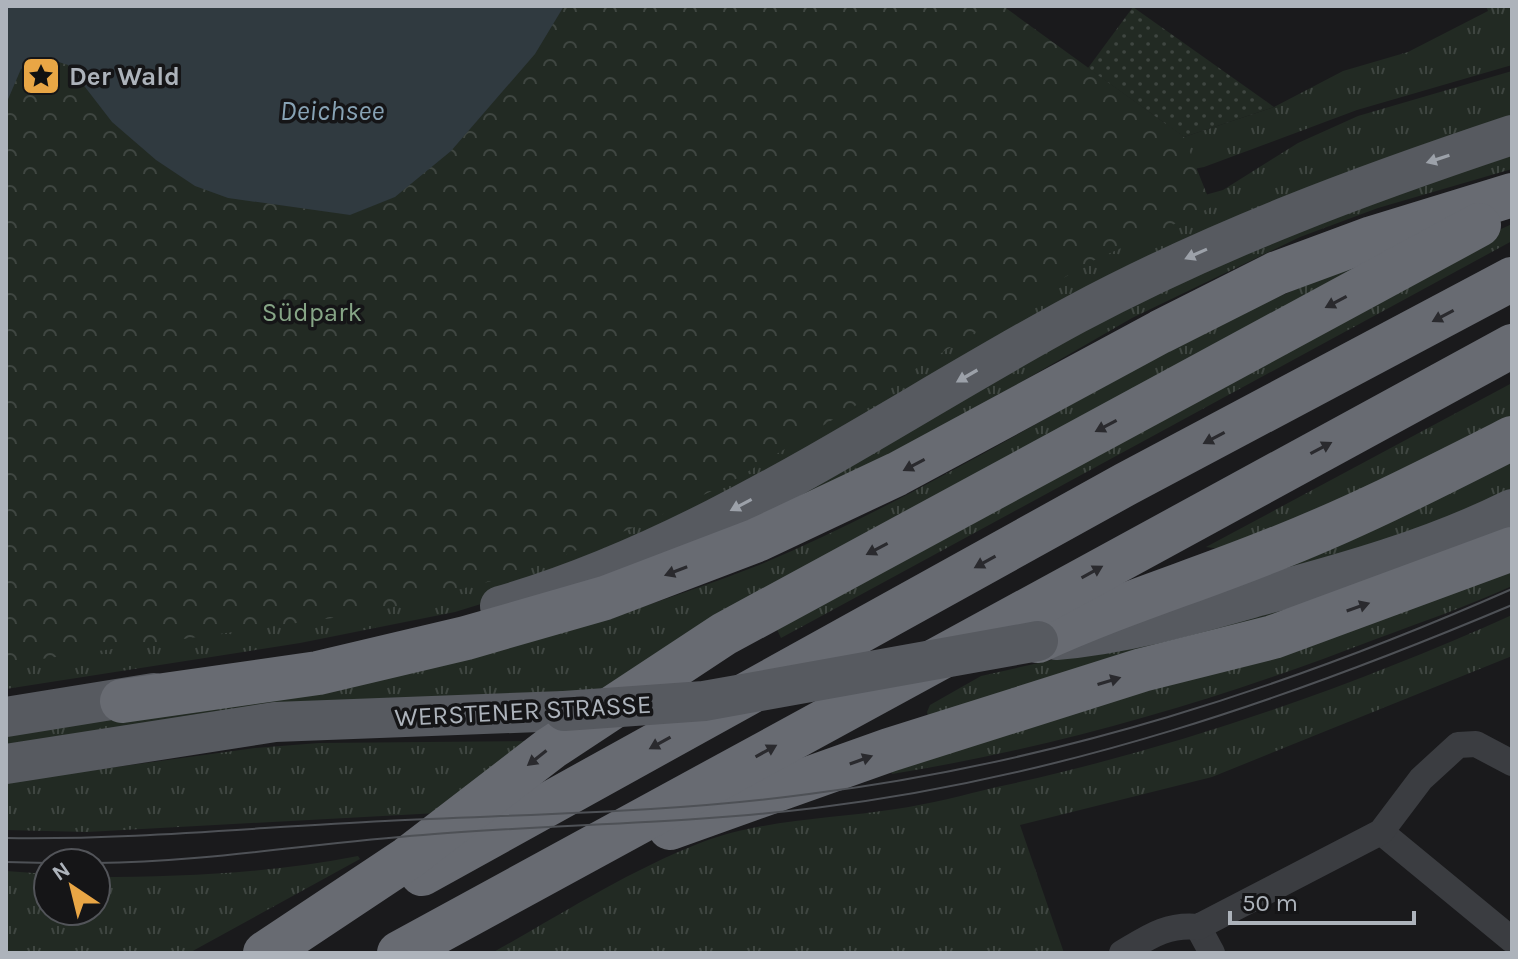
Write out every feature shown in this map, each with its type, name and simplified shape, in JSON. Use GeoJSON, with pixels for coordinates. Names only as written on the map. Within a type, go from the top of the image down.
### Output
{"type":"FeatureCollection","features":[{"type":"Feature","properties":{"kind":"highway"},"geometry":{"type":"LineString","coordinates":[[122,701],[318,673],[466,638],[605,598],[757,540],[897,474],[1160,332],[1277,273],[1372,238],[1512,195]]}},
{"type":"Feature","properties":{"kind":"highway"},"geometry":{"type":"LineString","coordinates":[[265,953],[408,858],[551,748],[724,634],[1512,206]]}},
{"type":"Feature","properties":{"kind":"highway"},"geometry":{"type":"LineString","coordinates":[[280,953],[1126,484],[1512,279]]}},
{"type":"Feature","properties":{"kind":"highway"},"geometry":{"type":"LineString","coordinates":[[399,953],[1512,346]]}},
{"type":"Feature","properties":{"kind":"highway"},"geometry":{"type":"LineString","coordinates":[[1038,641],[1107,609],[1181,601],[1512,438]]}},
{"type":"Feature","properties":{"kind":"highway"},"geometry":{"type":"LineString","coordinates":[[575,856],[1113,680],[1273,637],[1512,549]]}},
{"type":"Feature","properties":{"kind":"main road"},"geometry":{"type":"LineString","coordinates":[[6,717],[122,701],[458,619],[543,594],[625,561],[744,503],[1076,314],[1180,261],[1277,217],[1512,135]]}},
{"type":"Feature","properties":{"kind":"main road"},"geometry":{"type":"LineString","coordinates":[[1181,601],[1361,568],[1423,547],[1512,509]]}},
{"type":"Feature","properties":{"kind":"main road","name":"WERSTENER STRASSE"},"geometry":{"type":"LineString","coordinates":[[6,764],[275,722],[564,711],[704,701],[1038,641]]}},
{"type":"Feature","properties":{"kind":"street"},"geometry":{"type":"LineString","coordinates":[[1122,953],[1162,929],[1178,925],[1198,927],[1381,832],[1421,779],[1458,745],[1476,744],[1512,763]]}},
{"type":"Feature","properties":{"kind":"street"},"geometry":{"type":"LineString","coordinates":[[1381,832],[1512,940]]}},
{"type":"Feature","properties":{"kind":"street"},"geometry":{"type":"LineString","coordinates":[[1198,927],[1212,953]]}},
{"type":"Feature","properties":{"kind":"green space","name":"Südpark"},"geometry":{"type":"Polygon","coordinates":[[[6,6],[1003,6],[1184,137],[1212,207],[1088,263],[731,482],[635,527],[514,575],[375,612],[6,664],[6,6]]]}},
{"type":"Feature","properties":{"kind":"green space"},"geometry":{"type":"Polygon","coordinates":[[[1486,6],[1512,6],[1512,65],[1357,110],[1204,167],[1159,176],[1164,122],[1184,137],[1274,107],[1343,71],[1408,52],[1488,11],[1486,6]]]}},
{"type":"Feature","properties":{"kind":"green space"},"geometry":{"type":"Polygon","coordinates":[[[1133,7],[1274,107],[1184,137],[1088,68],[1133,7]]]}},
{"type":"Feature","properties":{"kind":"green space"},"geometry":{"type":"Polygon","coordinates":[[[1512,71],[1512,123],[866,424],[539,586],[455,612],[300,643],[6,689],[6,527],[1223,190],[1298,143],[1358,116],[1512,71]]]}},
{"type":"Feature","properties":{"kind":"green space"},"geometry":{"type":"Polygon","coordinates":[[[1512,150],[1512,169],[1378,208],[1300,237],[1132,318],[945,426],[772,512],[881,439],[1214,259],[1512,150]]]}},
{"type":"Feature","properties":{"kind":"green space"},"geometry":{"type":"Polygon","coordinates":[[[1512,224],[1512,241],[781,638],[772,619],[1440,257],[1512,224]]]}},
{"type":"Feature","properties":{"kind":"green space"},"geometry":{"type":"Polygon","coordinates":[[[1379,255],[604,693],[6,746],[6,733],[627,612],[710,583],[759,565],[864,517],[1195,337],[1272,300],[1379,255]]]}},
{"type":"Feature","properties":{"kind":"green space"},"geometry":{"type":"Polygon","coordinates":[[[1512,383],[1512,422],[1236,551],[1206,547],[1512,383]]]}},
{"type":"Feature","properties":{"kind":"green space"},"geometry":{"type":"Polygon","coordinates":[[[1512,457],[1512,501],[1348,563],[1282,568],[1512,457]]]}},
{"type":"Feature","properties":{"kind":"green space"},"geometry":{"type":"Polygon","coordinates":[[[1512,559],[1512,586],[1445,614],[1257,682],[1077,736],[892,774],[890,764],[1512,559]]]}},
{"type":"Feature","properties":{"kind":"green space"},"geometry":{"type":"Polygon","coordinates":[[[1401,581],[928,716],[930,705],[981,676],[1401,581]]]}},
{"type":"Feature","properties":{"kind":"green space"},"geometry":{"type":"Polygon","coordinates":[[[1512,615],[1512,656],[1212,777],[1020,825],[1064,953],[492,953],[647,867],[724,835],[772,824],[921,805],[1129,754],[1323,692],[1512,615]]]}},
{"type":"Feature","properties":{"kind":"green space"},"geometry":{"type":"Polygon","coordinates":[[[542,741],[456,812],[87,832],[6,830],[6,782],[255,748],[319,743],[542,741]]]}},
{"type":"Feature","properties":{"kind":"green space"},"geometry":{"type":"Polygon","coordinates":[[[358,856],[360,859],[189,953],[6,953],[6,871],[32,873],[32,927],[112,927],[112,877],[228,873],[358,856]]]}},
{"type":"Feature","properties":{"kind":"water","name":"Deichsee"},"geometry":{"type":"Polygon","coordinates":[[[6,6],[564,6],[535,54],[451,151],[395,197],[350,215],[228,198],[195,186],[156,160],[112,122],[68,65],[43,57],[21,69],[6,104],[6,6]]]}},
{"type":"Feature","properties":{"kind":"tram line"},"geometry":{"type":"LineString","coordinates":[[6,838],[148,835],[650,809],[809,794],[900,780],[991,763],[1168,717],[1342,658],[1512,589]]}},
{"type":"Feature","properties":{"kind":"tram line"},"geometry":{"type":"LineString","coordinates":[[112,863],[219,856],[472,831],[766,813],[906,795],[1083,756],[1171,731],[1342,673],[1512,605]]}},
{"type":"Feature","properties":{"kind":"tram line"},"geometry":{"type":"LineString","coordinates":[[6,862],[32,863]]}},
{"type":"Feature","properties":{"kind":"place","name":"Der Wald"},"geometry":{"type":"Point","coordinates":[41,76]}}]}
